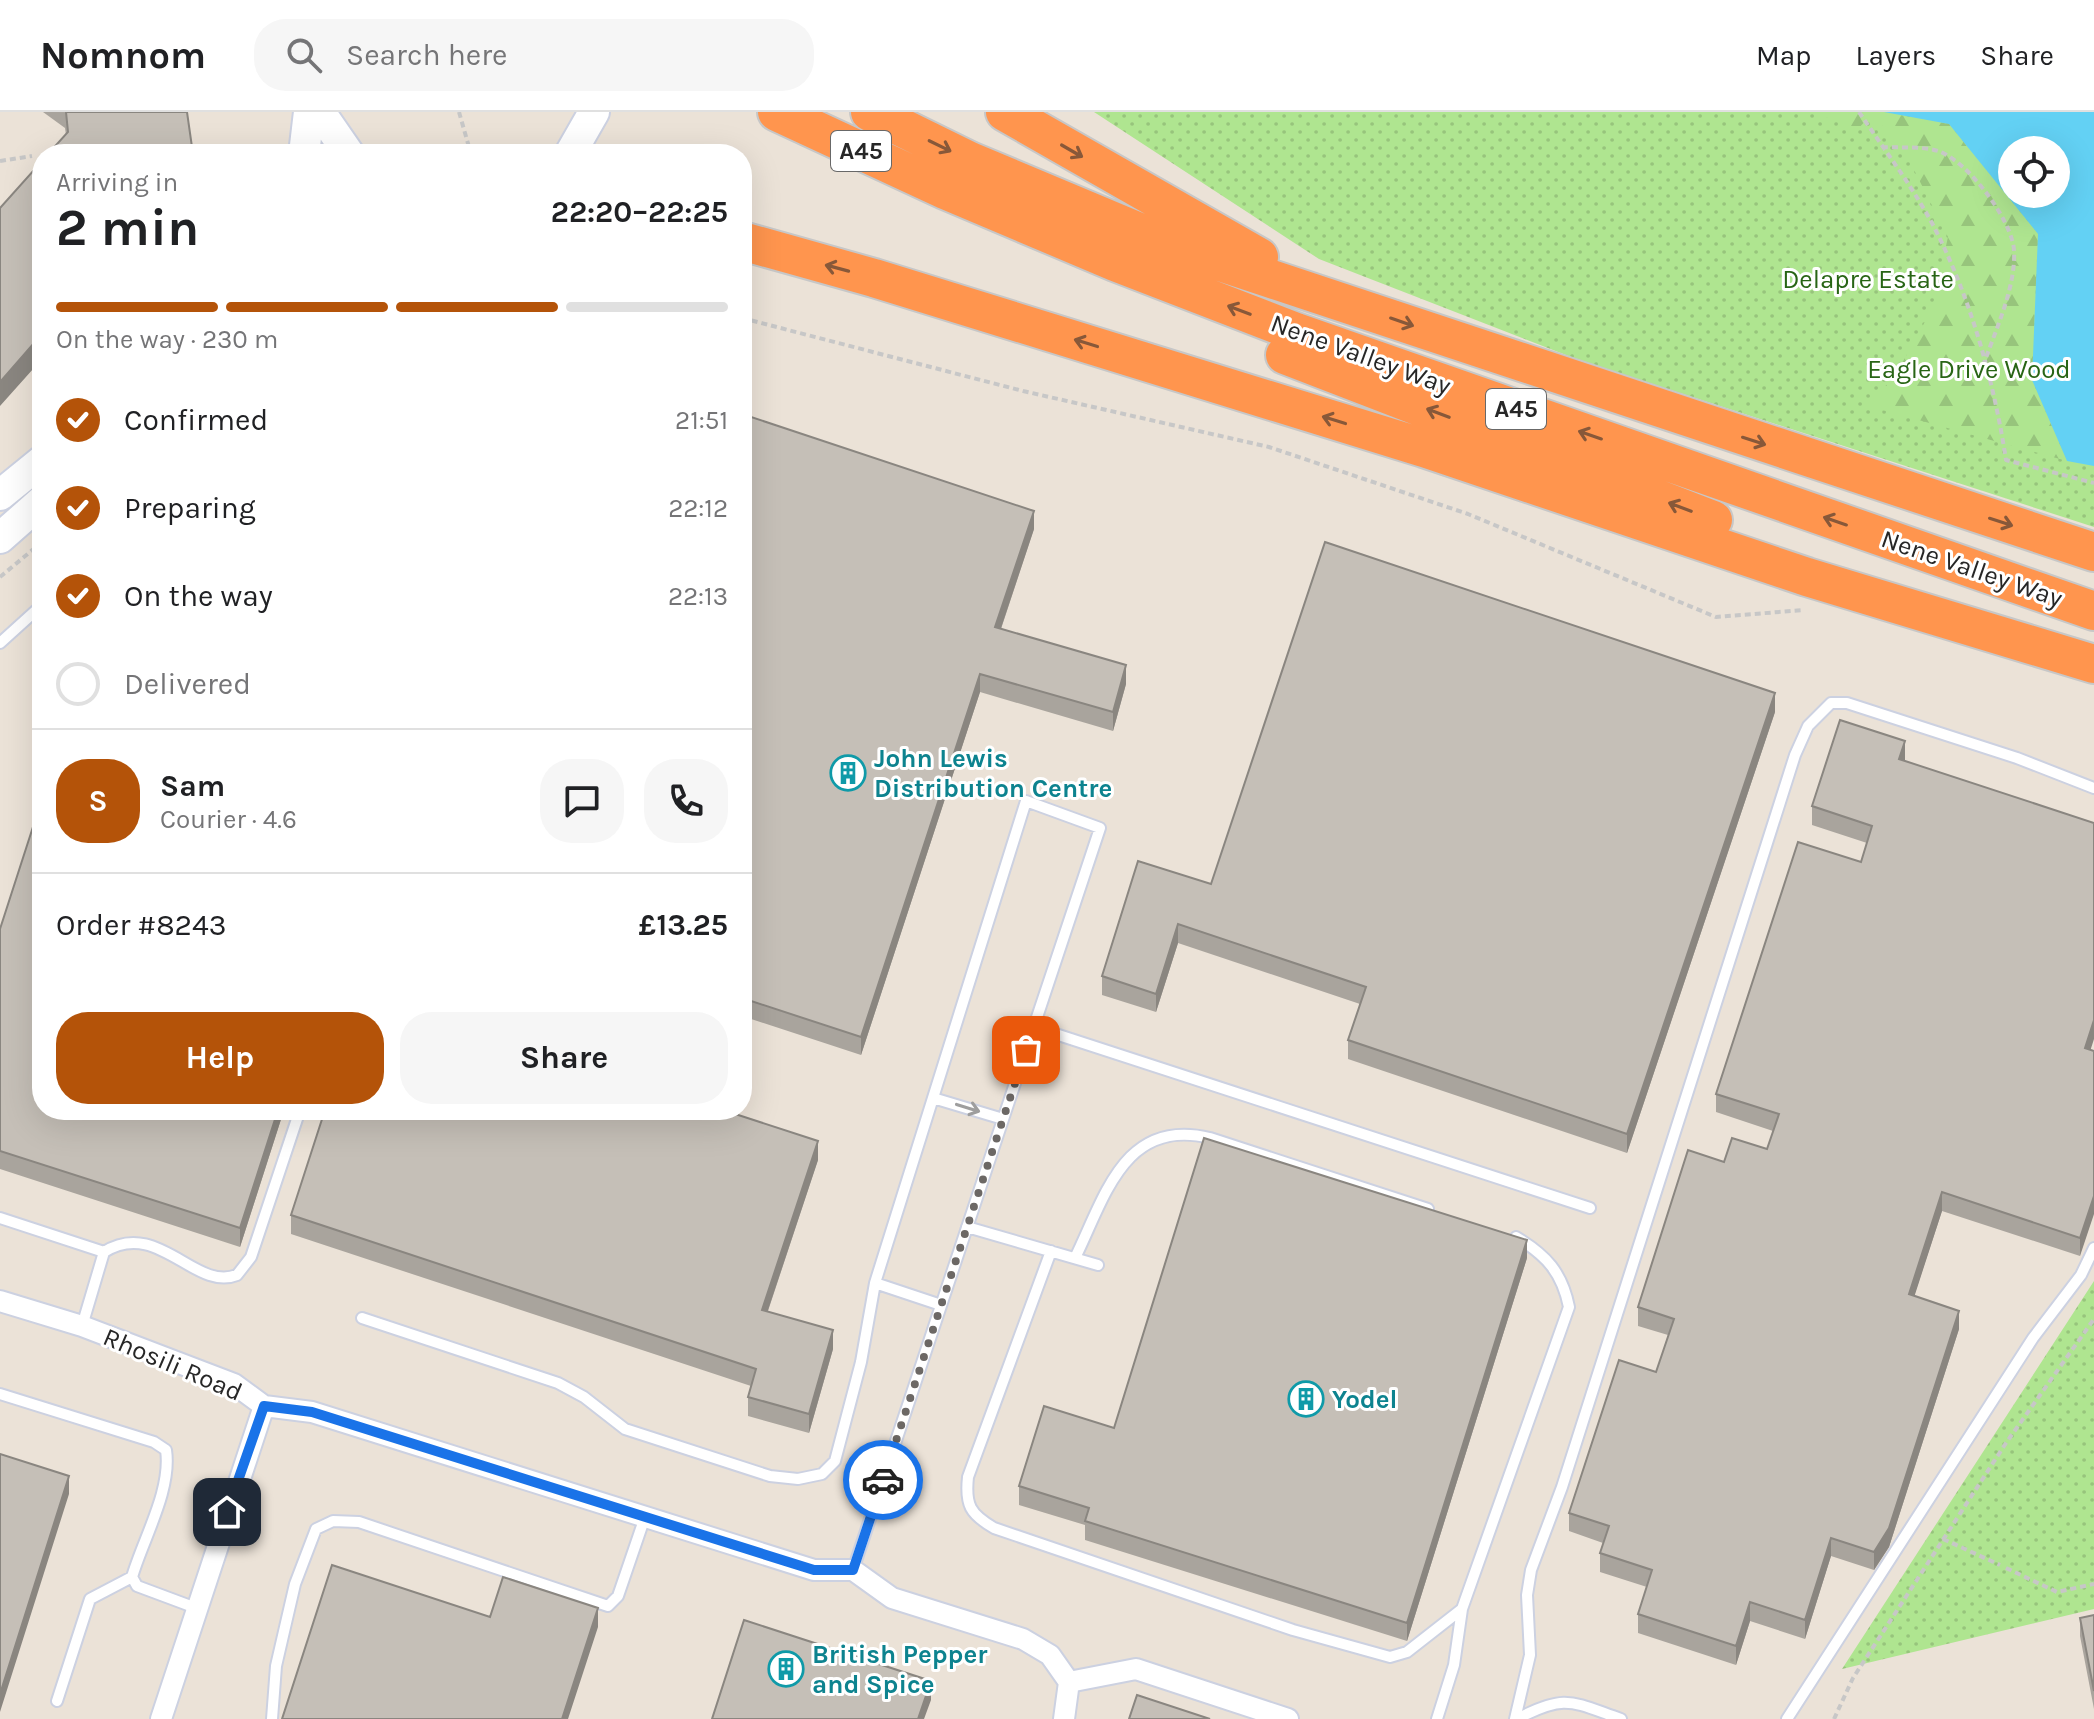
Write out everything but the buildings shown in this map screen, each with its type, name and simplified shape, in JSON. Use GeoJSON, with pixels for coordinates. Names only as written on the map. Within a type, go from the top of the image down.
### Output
{"type":"FeatureCollection","features":[{"type":"Feature","properties":{"kind":"highway","name":"Nene Valley Way"},"geometry":{"type":"LineString","coordinates":[[777,112],[945,190],[1115,262],[1296,332],[2094,611]]}},
{"type":"Feature","properties":{"kind":"highway","name":"Nene Valley Way"},"geometry":{"type":"LineString","coordinates":[[870,112],[970,161],[1175,247],[1610,394],[2094,552]]}},
{"type":"Feature","properties":{"kind":"highway"},"geometry":{"type":"LineString","coordinates":[[1005,112],[1328,297]]}},
{"type":"Feature","properties":{"kind":"highway"},"geometry":{"type":"LineString","coordinates":[[945,190],[1080,272],[1210,327],[2040,647]]}},
{"type":"Feature","properties":{"kind":"highway"},"geometry":{"type":"LineString","coordinates":[[752,244],[874,278],[1424,448],[1807,577],[2094,664]]}},
{"type":"Feature","properties":{"kind":"street"},"geometry":{"type":"LineString","coordinates":[[305,144],[309,112]]}},
{"type":"Feature","properties":{"kind":"street"},"geometry":{"type":"LineString","coordinates":[[320,112],[342,144]]}},
{"type":"Feature","properties":{"kind":"street"},"geometry":{"type":"LineString","coordinates":[[576,144],[594,112]]}},
{"type":"Feature","properties":{"kind":"street"},"geometry":{"type":"LineString","coordinates":[[0,495],[32,469]]}},
{"type":"Feature","properties":{"kind":"street"},"geometry":{"type":"LineString","coordinates":[[0,538],[32,510]]}},
{"type":"Feature","properties":{"kind":"street","name":"Rhosili Road"},"geometry":{"type":"LineString","coordinates":[[0,1301],[82,1326],[234,1384],[264,1406],[312,1412],[814,1570],[853,1570]]}},
{"type":"Feature","properties":{"kind":"street"},"geometry":{"type":"LineString","coordinates":[[161,1719],[264,1406]]}},
{"type":"Feature","properties":{"kind":"street"},"geometry":{"type":"LineString","coordinates":[[853,1570],[892,1598],[1023,1639],[1050,1655],[1069,1682],[1064,1719]]}},
{"type":"Feature","properties":{"kind":"street"},"geometry":{"type":"LineString","coordinates":[[1069,1682],[1136,1669],[1288,1719]]}},
{"type":"Feature","properties":{"kind":"lane"},"geometry":{"type":"LineString","coordinates":[[0,643],[32,614]]}},
{"type":"Feature","properties":{"kind":"lane"},"geometry":{"type":"LineString","coordinates":[[1516,1719],[1530,1655],[1527,1595],[1531,1570],[1571,1458],[1795,755],[1808,726],[1831,703],[1847,703],[2017,758],[2094,788]]}},
{"type":"Feature","properties":{"kind":"lane"},"geometry":{"type":"LineString","coordinates":[[362,1318],[558,1383],[584,1397],[625,1429],[770,1476],[798,1479],[822,1474],[835,1461],[861,1362],[875,1283],[1026,801],[1100,828],[853,1570]]}},
{"type":"Feature","properties":{"kind":"lane"},"geometry":{"type":"LineString","coordinates":[[1034,1027],[1590,1208]]}},
{"type":"Feature","properties":{"kind":"lane"},"geometry":{"type":"LineString","coordinates":[[933,1098],[1003,1119]]}},
{"type":"Feature","properties":{"kind":"lane"},"geometry":{"type":"LineString","coordinates":[[0,1218],[104,1252],[124,1244],[147,1244],[218,1277],[237,1275],[251,1257],[297,1120]]}},
{"type":"Feature","properties":{"kind":"lane"},"geometry":{"type":"LineString","coordinates":[[1075,1258],[1125,1160],[1162,1135],[1185,1132],[1444,1214]]}},
{"type":"Feature","properties":{"kind":"lane"},"geometry":{"type":"LineString","coordinates":[[967,1227],[1098,1265]]}},
{"type":"Feature","properties":{"kind":"lane"},"geometry":{"type":"LineString","coordinates":[[1437,1719],[1454,1665],[1462,1609],[1569,1307],[1556,1267],[1542,1253],[1502,1233]]}},
{"type":"Feature","properties":{"kind":"lane"},"geometry":{"type":"LineString","coordinates":[[1787,1719],[2024,1350],[2081,1275],[2094,1248]]}},
{"type":"Feature","properties":{"kind":"lane"},"geometry":{"type":"LineString","coordinates":[[1051,1251],[968,1477],[966,1499],[973,1516],[994,1528],[1293,1630],[1390,1657],[1407,1652],[1462,1609]]}},
{"type":"Feature","properties":{"kind":"lane"},"geometry":{"type":"LineString","coordinates":[[82,1326],[104,1252]]}},
{"type":"Feature","properties":{"kind":"lane"},"geometry":{"type":"LineString","coordinates":[[875,1283],[941,1305]]}},
{"type":"Feature","properties":{"kind":"lane"},"geometry":{"type":"LineString","coordinates":[[0,1394],[154,1442],[166,1450],[168,1460],[132,1577],[90,1599],[57,1701]]}},
{"type":"Feature","properties":{"kind":"lane"},"geometry":{"type":"LineString","coordinates":[[272,1719],[279,1652],[295,1584],[316,1529],[333,1521],[359,1522],[608,1606],[618,1596],[645,1517]]}},
{"type":"Feature","properties":{"kind":"lane"},"geometry":{"type":"LineString","coordinates":[[132,1577],[137,1586],[196,1608]]}},
{"type":"Feature","properties":{"kind":"lane"},"geometry":{"type":"LineString","coordinates":[[1516,1719],[1545,1704],[1562,1700],[1621,1719]]}},
{"type":"Feature","properties":{"kind":"path"},"geometry":{"type":"LineString","coordinates":[[459,112],[468,144]]}},
{"type":"Feature","properties":{"kind":"path"},"geometry":{"type":"LineString","coordinates":[[1859,112],[1934,227],[1959,286],[1998,406],[2006,460],[2094,483]]}},
{"type":"Feature","properties":{"kind":"path"},"geometry":{"type":"LineString","coordinates":[[1882,147],[1939,151],[1975,179],[2006,222],[2014,250],[2009,285],[1984,363]]}},
{"type":"Feature","properties":{"kind":"path"},"geometry":{"type":"LineString","coordinates":[[0,161],[32,156]]}},
{"type":"Feature","properties":{"kind":"path"},"geometry":{"type":"LineString","coordinates":[[752,321],[1023,391],[1269,447],[1468,514],[1716,617],[1817,609]]}},
{"type":"Feature","properties":{"kind":"path"},"geometry":{"type":"LineString","coordinates":[[0,577],[32,550]]}},
{"type":"Feature","properties":{"kind":"path"},"geometry":{"type":"LineString","coordinates":[[1834,1719],[1853,1678],[1943,1539],[2094,1319]]}},
{"type":"Feature","properties":{"kind":"path"},"geometry":{"type":"LineString","coordinates":[[1943,1539],[2000,1565]]}},
{"type":"Feature","properties":{"kind":"path"},"geometry":{"type":"LineString","coordinates":[[2006,1568],[2057,1592],[2094,1584]]}},
{"type":"Feature","properties":{"kind":"green space","name":"Delapre Estate"},"geometry":{"type":"Polygon","coordinates":[[[1094,112],[2094,112],[2094,527],[1584,362],[1319,259],[1094,112]]]}},
{"type":"Feature","properties":{"kind":"green space","name":"Eagle Drive Wood"},"geometry":{"type":"Polygon","coordinates":[[[1813,112],[1884,112],[1949,124],[1998,185],[1998,208],[2017,208],[2038,234],[2032,380],[2067,461],[1868,406],[1896,374],[1932,309],[1948,237],[1908,158],[1882,125],[1869,117],[1857,130],[1813,112]]]}},
{"type":"Feature","properties":{"kind":"green space"},"geometry":{"type":"Polygon","coordinates":[[[2094,1281],[2094,1609],[1842,1669],[2094,1281]]]}},
{"type":"Feature","properties":{"kind":"water"},"geometry":{"type":"Polygon","coordinates":[[[1884,112],[2094,112],[2094,466],[2067,461],[2032,380],[2038,234],[2017,208],[2070,208],[2070,136],[1998,136],[1998,185],[1949,124],[1884,112]]]}},
{"type":"Feature","properties":{"kind":"way so far"},"geometry":{"type":"LineString","coordinates":[[883,1480],[1026,1050]]}},
{"type":"Feature","properties":{"kind":"place","name":"John Lewis Distribution Centre"},"geometry":{"type":"Point","coordinates":[848,773]}},
{"type":"Feature","properties":{"kind":"place","name":"Yodel"},"geometry":{"type":"Point","coordinates":[1306,1399]}},
{"type":"Feature","properties":{"kind":"place","name":"British Pepper and Spice"},"geometry":{"type":"Point","coordinates":[786,1669]}},
{"type":"Feature","properties":{"kind":"route"},"geometry":{"type":"LineString","coordinates":[[227,1512],[264,1406],[312,1412],[814,1570],[853,1570],[883,1480]]}}]}
